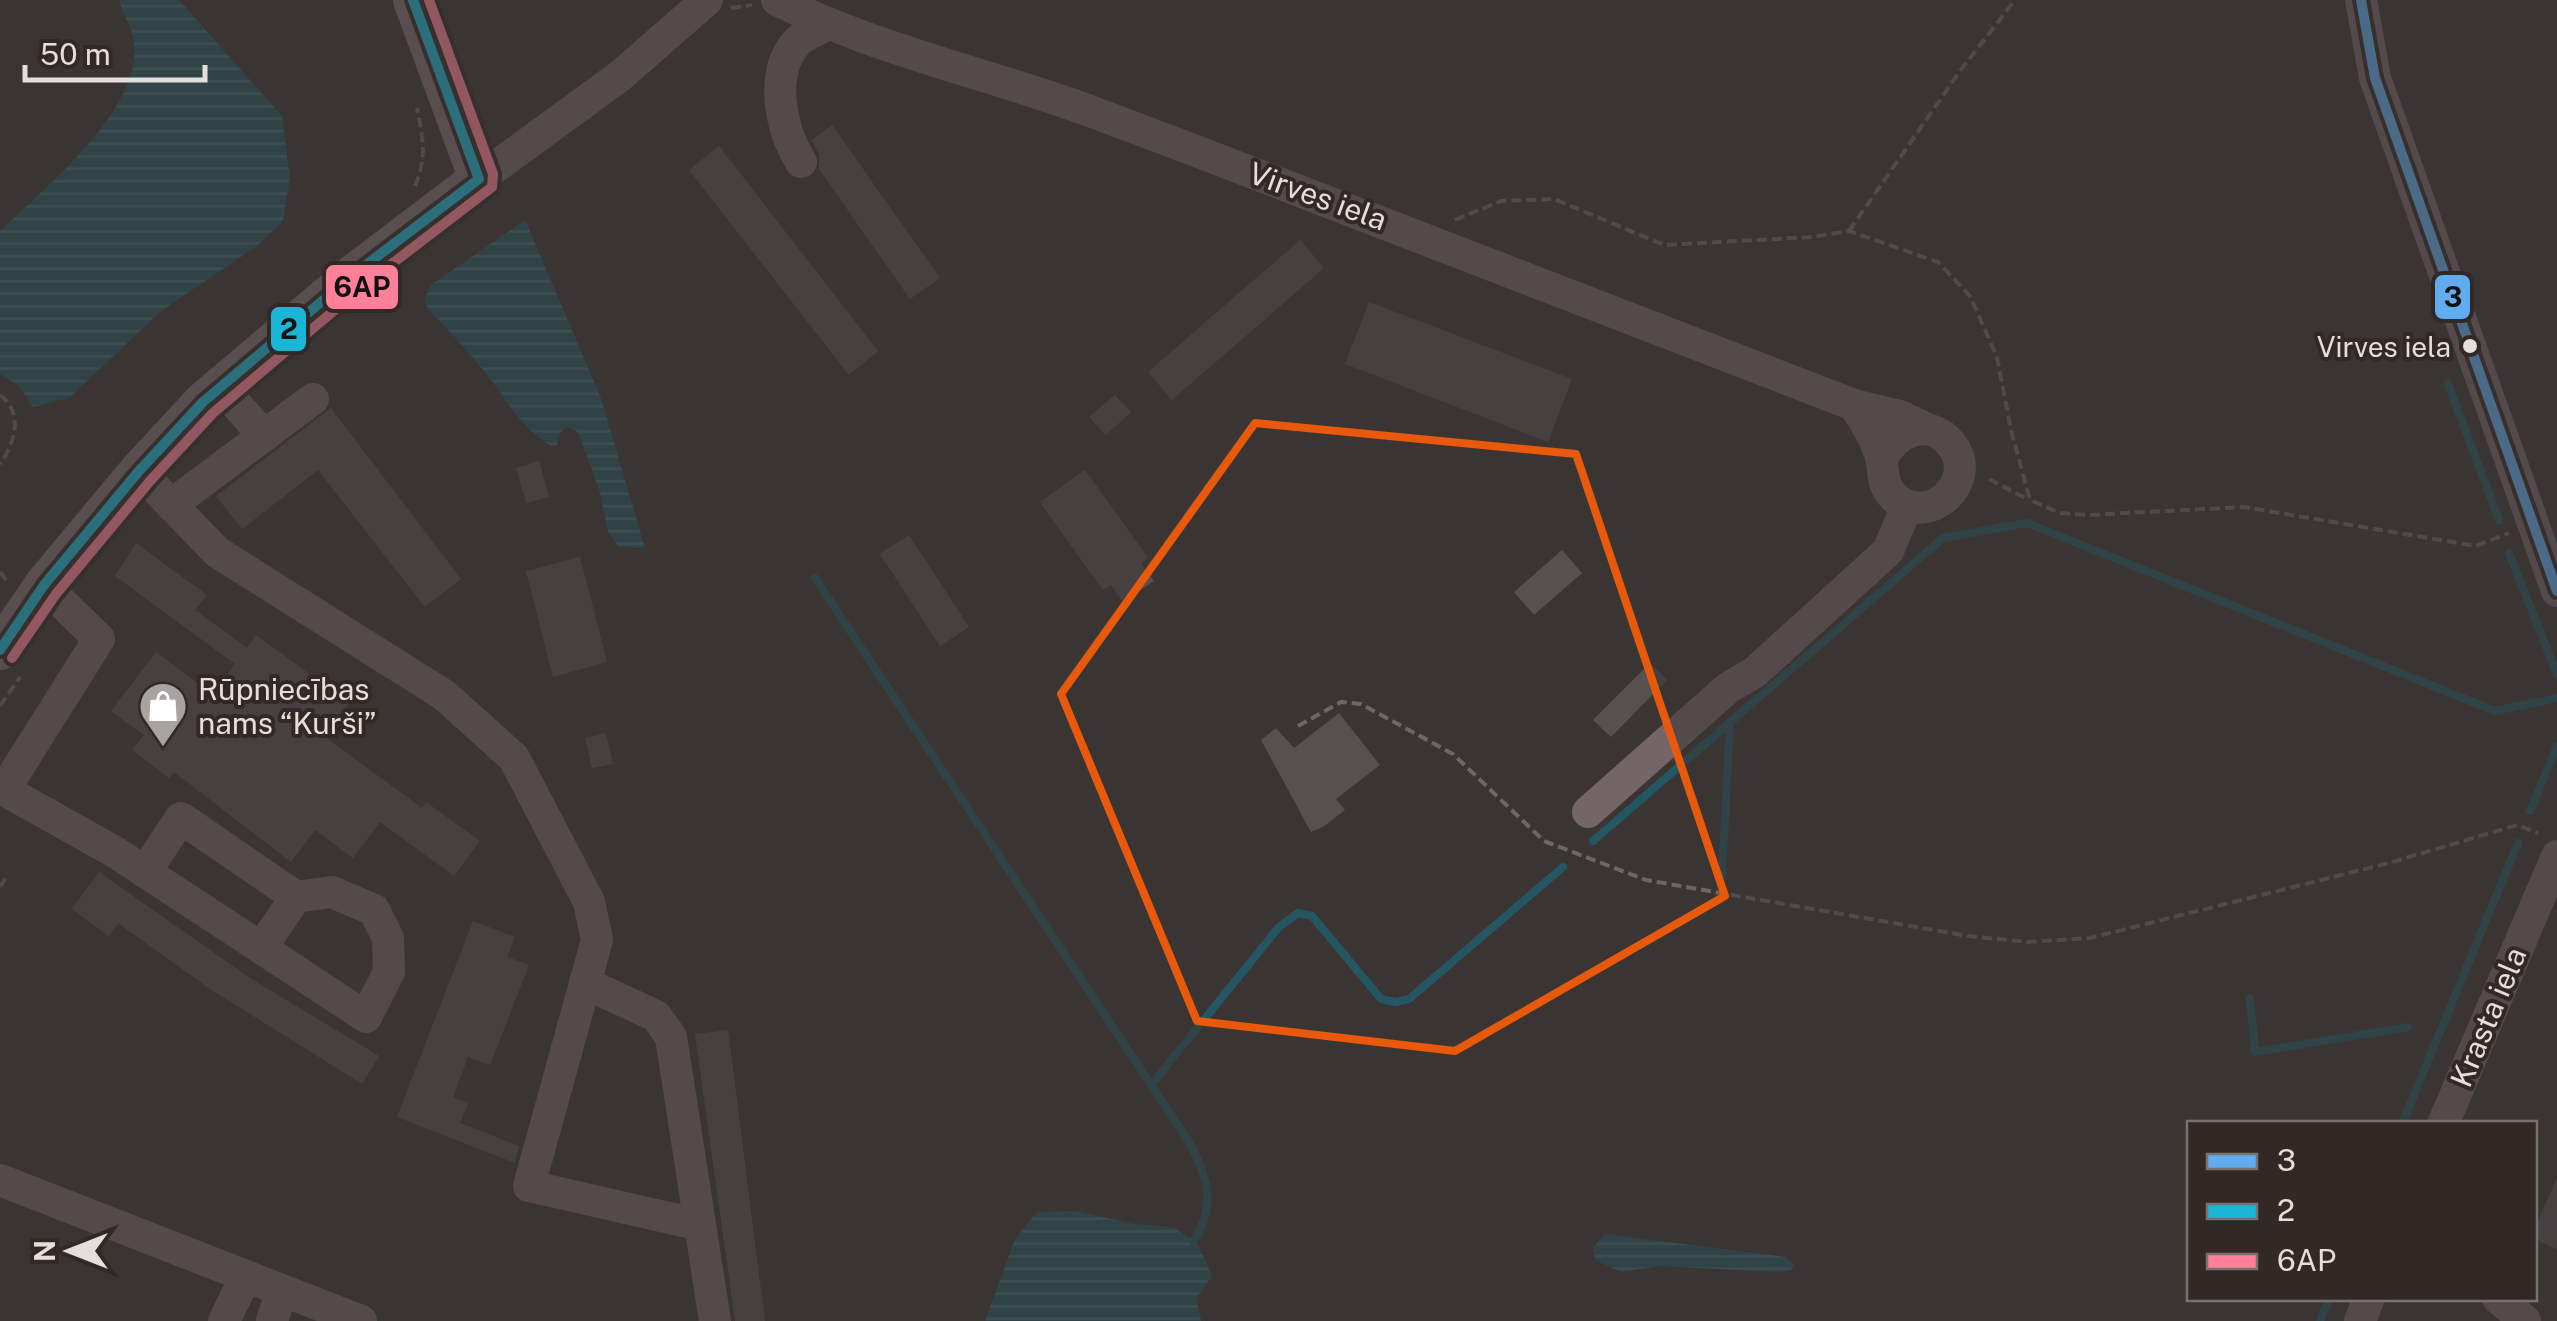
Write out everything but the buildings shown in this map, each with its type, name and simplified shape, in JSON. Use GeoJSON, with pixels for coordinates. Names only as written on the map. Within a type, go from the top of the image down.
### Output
{"type":"FeatureCollection","features":[{"type":"Feature","properties":{"kind":"main road"},"geometry":{"type":"LineString","coordinates":[[11,662],[44,585],[139,471],[221,387],[354,274],[479,179],[413,0]]}},
{"type":"Feature","properties":{"kind":"street","name":"Virves iela"},"geometry":{"type":"LineString","coordinates":[[777,0],[826,25],[1041,92],[1854,405],[1900,416],[1941,434],[1952,444],[1960,471]]}},
{"type":"Feature","properties":{"kind":"street"},"geometry":{"type":"LineString","coordinates":[[2362,0],[2374,78],[2557,590]]}},
{"type":"Feature","properties":{"kind":"street"},"geometry":{"type":"LineString","coordinates":[[479,179],[717,4]]}},
{"type":"Feature","properties":{"kind":"street"},"geometry":{"type":"LineString","coordinates":[[801,162],[790,145],[780,92],[784,66],[798,41],[826,25]]}},
{"type":"Feature","properties":{"kind":"street"},"geometry":{"type":"LineString","coordinates":[[221,387],[264,436]]}},
{"type":"Feature","properties":{"kind":"street"},"geometry":{"type":"LineString","coordinates":[[171,505],[313,399]]}},
{"type":"Feature","properties":{"kind":"street"},"geometry":{"type":"LineString","coordinates":[[1854,405],[1882,458],[1881,473],[1894,498],[1907,506],[1936,505],[1948,497],[1960,471]]}},
{"type":"Feature","properties":{"kind":"street"},"geometry":{"type":"LineString","coordinates":[[1882,458],[1899,435],[1927,429]]}},
{"type":"Feature","properties":{"kind":"street"},"geometry":{"type":"LineString","coordinates":[[139,471],[217,552],[444,695],[514,758],[590,902],[597,940],[529,1186],[700,1225]]}},
{"type":"Feature","properties":{"kind":"street"},"geometry":{"type":"LineString","coordinates":[[1588,812],[1728,688],[1754,672],[1888,551],[1907,506]]}},
{"type":"Feature","properties":{"kind":"street"},"geometry":{"type":"LineString","coordinates":[[44,585],[99,639],[2,789],[145,872],[366,1017],[389,972],[388,938],[374,910],[332,892],[296,897],[181,818],[145,872]]}},
{"type":"Feature","properties":{"kind":"street","name":"Krasta iela"},"geometry":{"type":"LineString","coordinates":[[2444,1121],[2550,846]]}},
{"type":"Feature","properties":{"kind":"street"},"geometry":{"type":"LineString","coordinates":[[261,948],[296,897]]}},
{"type":"Feature","properties":{"kind":"street"},"geometry":{"type":"LineString","coordinates":[[586,983],[656,1016],[671,1037],[715,1321]]}},
{"type":"Feature","properties":{"kind":"street"},"geometry":{"type":"LineString","coordinates":[[0,1180],[246,1276],[277,1306],[361,1321]]}},
{"type":"Feature","properties":{"kind":"street"},"geometry":{"type":"LineString","coordinates":[[224,1321],[246,1276]]}},
{"type":"Feature","properties":{"kind":"street"},"geometry":{"type":"LineString","coordinates":[[2502,1301],[2525,1321]]}},
{"type":"Feature","properties":{"kind":"path"},"geometry":{"type":"LineString","coordinates":[[717,4],[756,5],[760,0]]}},
{"type":"Feature","properties":{"kind":"path"},"geometry":{"type":"LineString","coordinates":[[1850,230],[1960,70],[2015,0]]}},
{"type":"Feature","properties":{"kind":"path"},"geometry":{"type":"LineString","coordinates":[[412,194],[423,167],[424,142],[417,108]]}},
{"type":"Feature","properties":{"kind":"path"},"geometry":{"type":"LineString","coordinates":[[1418,234],[1501,202],[1554,199],[1664,244],[1812,237],[1850,230],[1938,262],[1970,296],[1996,357],[2010,430],[2030,500]]}},
{"type":"Feature","properties":{"kind":"path"},"geometry":{"type":"LineString","coordinates":[[0,395],[12,404],[16,423],[0,464]]}},
{"type":"Feature","properties":{"kind":"path"},"geometry":{"type":"LineString","coordinates":[[1960,471],[1990,479],[2060,513],[2244,507],[2476,546],[2533,524]]}},
{"type":"Feature","properties":{"kind":"path"},"geometry":{"type":"LineString","coordinates":[[0,706],[11,662]]}},
{"type":"Feature","properties":{"kind":"path"},"geometry":{"type":"LineString","coordinates":[[1298,726],[1341,702],[1361,704],[1453,754],[1544,841],[1646,880],[1968,936],[2028,942],[2090,938],[2389,863],[2517,826],[2550,846]]}},
{"type":"Feature","properties":{"kind":"path"},"geometry":{"type":"LineString","coordinates":[[0,887],[8,874]]}},
{"type":"Feature","properties":{"kind":"highlighted area"},"geometry":{"type":"Polygon","coordinates":[[[1255,423],[1576,454],[1725,896],[1455,1051],[1197,1021],[1061,694],[1255,423]]]}},
{"type":"Feature","properties":{"kind":"water"},"geometry":{"type":"Polygon","coordinates":[[[119,0],[179,0],[282,116],[290,178],[283,221],[258,245],[160,312],[69,398],[33,407],[18,385],[0,374],[0,231],[89,144],[125,90],[133,63],[133,37],[119,0]]]}},
{"type":"Feature","properties":{"kind":"water"},"geometry":{"type":"Polygon","coordinates":[[[525,220],[601,398],[645,548],[619,547],[608,532],[600,492],[578,432],[567,427],[553,447],[542,440],[428,310],[424,299],[431,285],[525,220]]]}},
{"type":"Feature","properties":{"kind":"water"},"geometry":{"type":"Polygon","coordinates":[[[1076,1211],[1134,1224],[1174,1227],[1199,1246],[1212,1276],[1196,1299],[1201,1321],[985,1321],[1015,1239],[1037,1212],[1076,1211]]]}},
{"type":"Feature","properties":{"kind":"water"},"geometry":{"type":"Polygon","coordinates":[[[1605,1234],[1785,1257],[1794,1264],[1791,1270],[1776,1272],[1659,1266],[1621,1272],[1595,1260],[1593,1248],[1605,1234]]]}},
{"type":"Feature","properties":{"kind":"waterway"},"geometry":{"type":"LineString","coordinates":[[2448,384],[2499,520]]}},
{"type":"Feature","properties":{"kind":"waterway"},"geometry":{"type":"LineString","coordinates":[[1593,841],[1943,538],[2027,523],[2495,711],[2557,698]]}},
{"type":"Feature","properties":{"kind":"waterway"},"geometry":{"type":"LineString","coordinates":[[2509,553],[2557,674]]}},
{"type":"Feature","properties":{"kind":"waterway"},"geometry":{"type":"LineString","coordinates":[[815,578],[1189,1142],[1207,1192],[1205,1217],[1193,1242]]}},
{"type":"Feature","properties":{"kind":"waterway"},"geometry":{"type":"LineString","coordinates":[[1722,875],[1730,722]]}},
{"type":"Feature","properties":{"kind":"waterway"},"geometry":{"type":"LineString","coordinates":[[2530,811],[2557,746]]}},
{"type":"Feature","properties":{"kind":"waterway"},"geometry":{"type":"LineString","coordinates":[[2403,1121],[2518,843]]}},
{"type":"Feature","properties":{"kind":"waterway"},"geometry":{"type":"LineString","coordinates":[[1151,1085],[1279,927],[1298,913],[1312,916],[1381,999],[1395,1002],[1409,999],[1563,867]]}},
{"type":"Feature","properties":{"kind":"waterway"},"geometry":{"type":"LineString","coordinates":[[2250,998],[2255,1052],[2408,1027]]}},
{"type":"Feature","properties":{"kind":"waterway"},"geometry":{"type":"LineString","coordinates":[[2320,1321],[2328,1301]]}},
{"type":"Feature","properties":{"kind":"transit line","name":"2"},"geometry":{"type":"LineString","coordinates":[[0,650],[44,585],[139,471],[203,402],[354,274],[479,179],[413,0]]}},
{"type":"Feature","properties":{"kind":"transit line","name":"6AP"},"geometry":{"type":"LineString","coordinates":[[12,658],[56,594],[150,481],[213,413],[363,286],[492,187],[493,174],[429,0]]}},
{"type":"Feature","properties":{"kind":"transit line","name":"3"},"geometry":{"type":"LineString","coordinates":[[2361,0],[2375,78],[2557,591]]}},
{"type":"Feature","properties":{"kind":"place","name":"Virves iela"},"geometry":{"type":"Point","coordinates":[2470,346]}},
{"type":"Feature","properties":{"kind":"place","name":"Rūpniecības nams “Kurši”"},"geometry":{"type":"Point","coordinates":[163,748]}}]}
